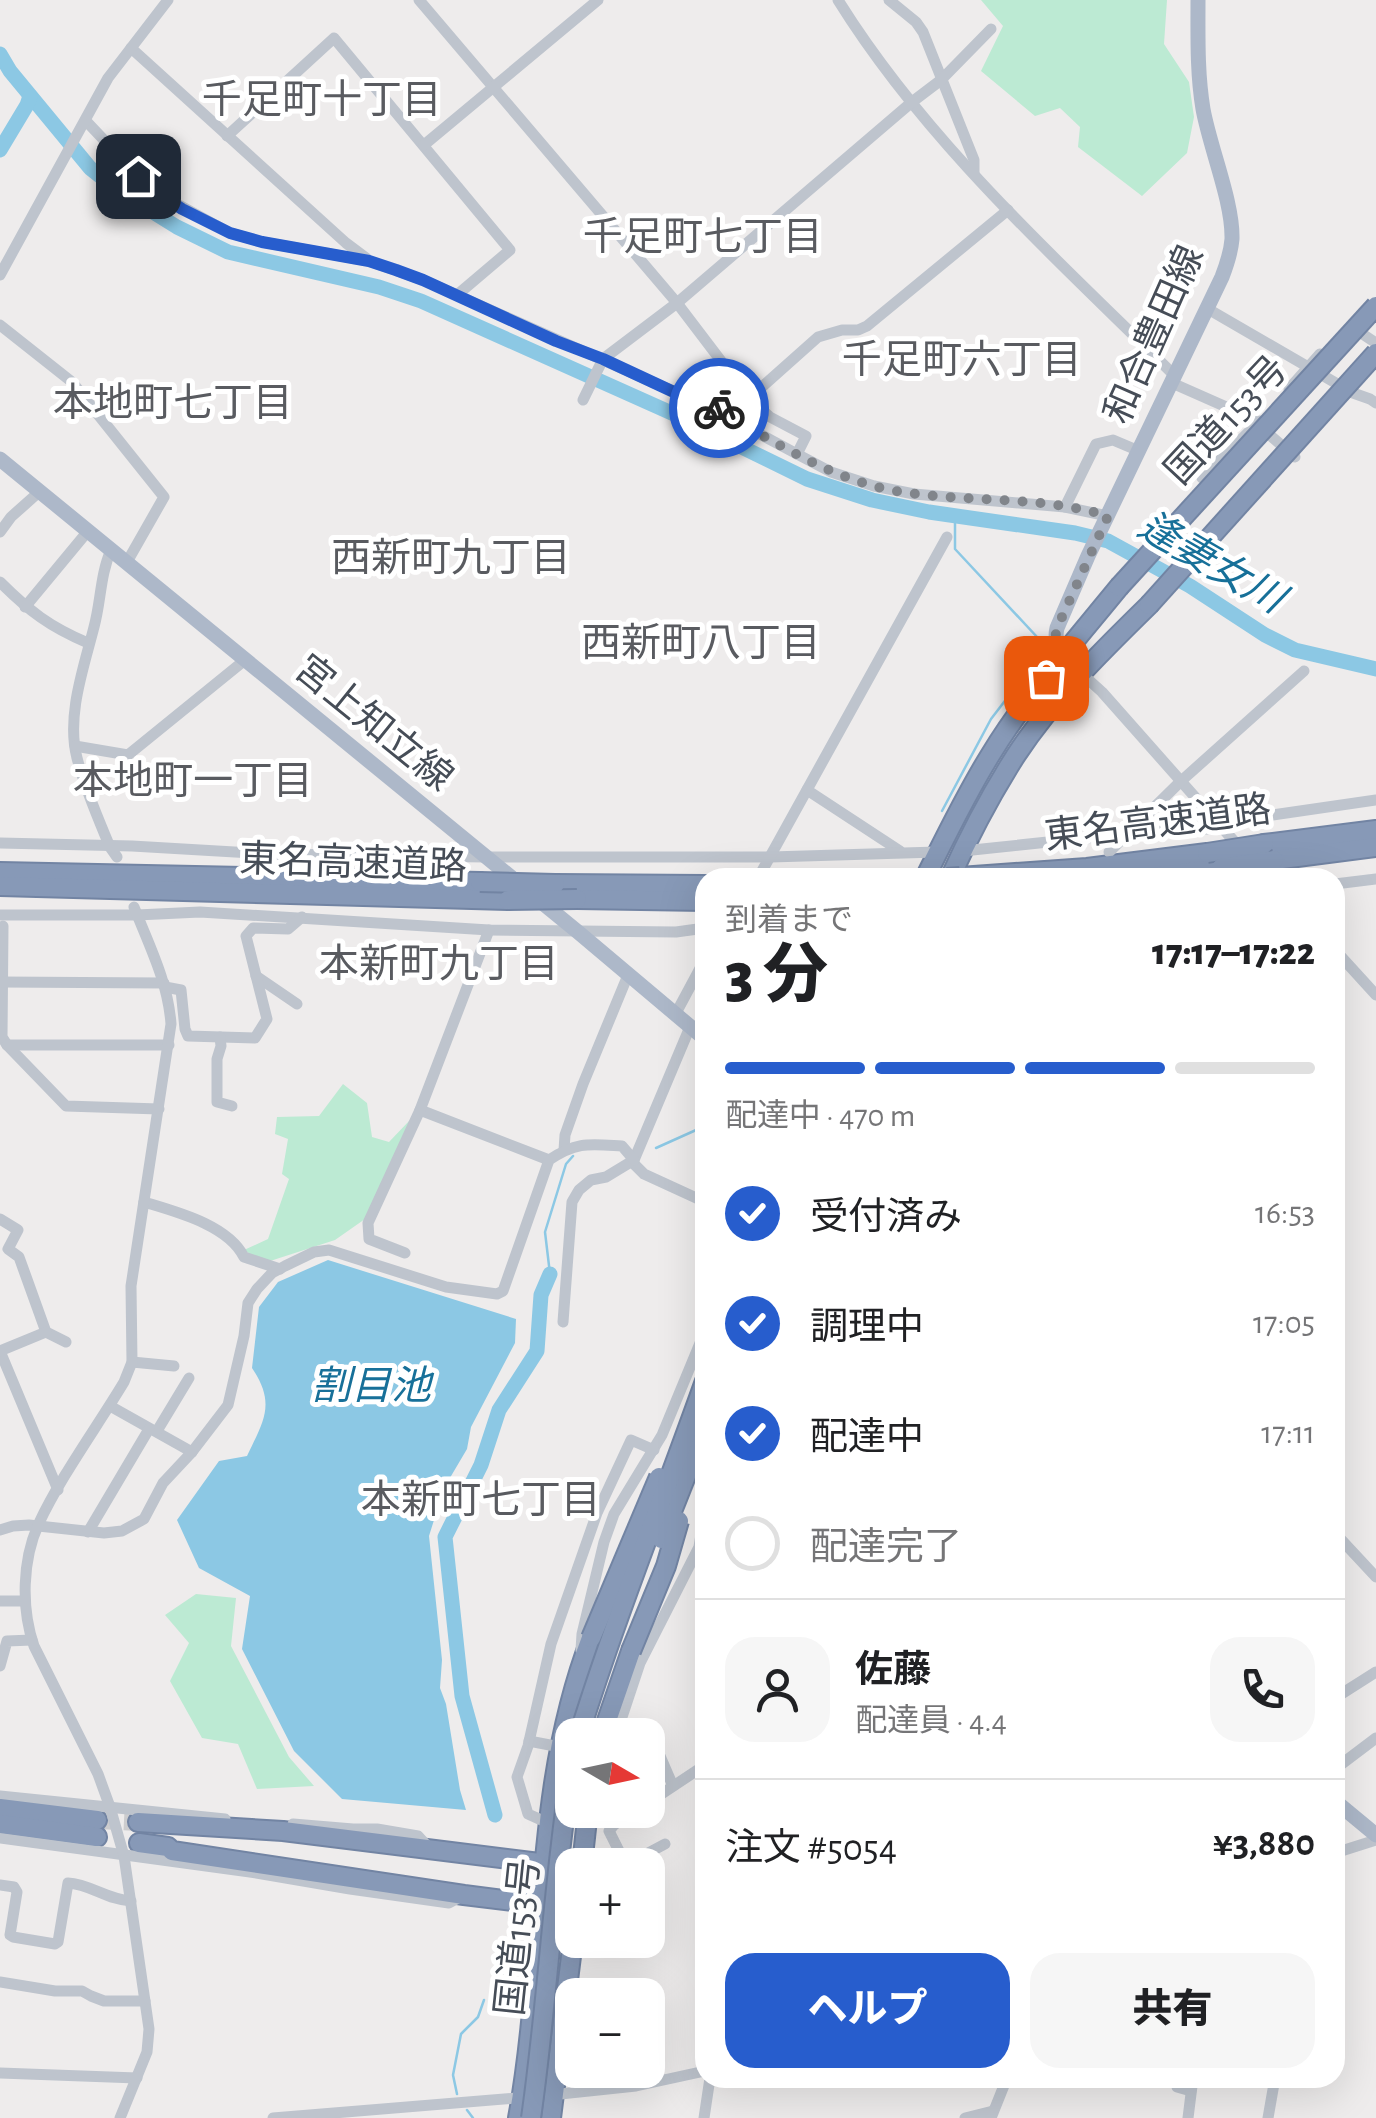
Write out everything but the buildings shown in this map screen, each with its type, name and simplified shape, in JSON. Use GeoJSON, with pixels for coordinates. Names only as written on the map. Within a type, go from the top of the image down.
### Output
{"type":"FeatureCollection","features":[{"type":"Feature","properties":{"kind":"highway","name":"国道153号"},"geometry":{"type":"LineString","coordinates":[[930,868],[992,752],[1064,654],[1119,587],[1376,306]]}},
{"type":"Feature","properties":{"kind":"highway","name":"国道153号"},"geometry":{"type":"LineString","coordinates":[[953,868],[1016,755],[1081,673],[1149,605],[1376,353]]}},
{"type":"Feature","properties":{"kind":"highway","name":"東名高速道路"},"geometry":{"type":"LineString","coordinates":[[1086,868],[1208,853],[1269,861],[1376,830]]}},
{"type":"Feature","properties":{"kind":"highway","name":"東名高速道路"},"geometry":{"type":"LineString","coordinates":[[1221,868],[1376,847]]}},
{"type":"Feature","properties":{"kind":"highway","name":"東名高速道路"},"geometry":{"type":"LineString","coordinates":[[0,872],[695,885]]}},
{"type":"Feature","properties":{"kind":"highway","name":"東名高速道路"},"geometry":{"type":"LineString","coordinates":[[0,886],[508,900],[695,901]]}},
{"type":"Feature","properties":{"kind":"highway"},"geometry":{"type":"LineString","coordinates":[[0,895],[206,892]]}},
{"type":"Feature","properties":{"kind":"highway"},"geometry":{"type":"LineString","coordinates":[[567,1718],[591,1638],[695,1388]]}},
{"type":"Feature","properties":{"kind":"highway"},"geometry":{"type":"LineString","coordinates":[[584,1718],[695,1409]]}},
{"type":"Feature","properties":{"kind":"highway"},"geometry":{"type":"LineString","coordinates":[[595,1718],[626,1626],[695,1453]]}},
{"type":"Feature","properties":{"kind":"highway"},"geometry":{"type":"LineString","coordinates":[[608,1718],[666,1566],[695,1469]]}},
{"type":"Feature","properties":{"kind":"highway"},"geometry":{"type":"LineString","coordinates":[[527,2097],[548,1823],[555,1779]]}},
{"type":"Feature","properties":{"kind":"highway"},"geometry":{"type":"LineString","coordinates":[[0,1808],[101,1822]]}},
{"type":"Feature","properties":{"kind":"highway"},"geometry":{"type":"LineString","coordinates":[[0,1824],[101,1822]]}},
{"type":"Feature","properties":{"kind":"highway"},"geometry":{"type":"LineString","coordinates":[[143,1823],[284,1831],[555,1865]]}},
{"type":"Feature","properties":{"kind":"highway","name":"国道153号"},"geometry":{"type":"LineString","coordinates":[[531,2118],[563,1828]]}},
{"type":"Feature","properties":{"kind":"highway","name":"国道153号"},"geometry":{"type":"LineString","coordinates":[[541,2118],[574,1828]]}},
{"type":"Feature","properties":{"kind":"highway"},"geometry":{"type":"LineString","coordinates":[[139,1843],[464,1896],[512,1901],[555,1898]]}},
{"type":"Feature","properties":{"kind":"highway"},"geometry":{"type":"LineString","coordinates":[[512,1901],[536,1916],[540,1928]]}},
{"type":"Feature","properties":{"kind":"highway"},"geometry":{"type":"LineString","coordinates":[[518,2118],[555,2043]]}},
{"type":"Feature","properties":{"kind":"highway"},"geometry":{"type":"LineString","coordinates":[[552,2118],[557,2088]]}},
{"type":"Feature","properties":{"kind":"main road","name":"和合豊田線"},"geometry":{"type":"LineString","coordinates":[[1064,654],[1056,645],[1055,636],[1088,556],[1229,258],[1232,236],[1228,212],[1199,85],[1198,0]]}},
{"type":"Feature","properties":{"kind":"main road","name":"宮上知立線"},"geometry":{"type":"LineString","coordinates":[[0,459],[695,1031]]}},
{"type":"Feature","properties":{"kind":"main road"},"geometry":{"type":"LineString","coordinates":[[1064,654],[1081,673]]}},
{"type":"Feature","properties":{"kind":"main road"},"geometry":{"type":"LineString","coordinates":[[1345,1810],[1376,1838]]}},
{"type":"Feature","properties":{"kind":"street"},"geometry":{"type":"LineString","coordinates":[[0,275],[108,78],[168,0]]}},
{"type":"Feature","properties":{"kind":"street"},"geometry":{"type":"LineString","coordinates":[[419,0],[677,303],[750,398],[770,417],[806,436],[797,454]]}},
{"type":"Feature","properties":{"kind":"street"},"geometry":{"type":"LineString","coordinates":[[424,145],[598,0]]}},
{"type":"Feature","properties":{"kind":"street"},"geometry":{"type":"LineString","coordinates":[[838,0],[863,40],[959,158],[1174,380],[1249,417],[1296,457]]}},
{"type":"Feature","properties":{"kind":"street"},"geometry":{"type":"LineString","coordinates":[[889,0],[916,22],[922,32],[974,160],[974,173]]}},
{"type":"Feature","properties":{"kind":"street"},"geometry":{"type":"LineString","coordinates":[[586,396],[602,361],[677,303],[941,80],[992,29]]}},
{"type":"Feature","properties":{"kind":"street"},"geometry":{"type":"LineString","coordinates":[[228,136],[334,38],[510,250],[457,295]]}},
{"type":"Feature","properties":{"kind":"street"},"geometry":{"type":"LineString","coordinates":[[130,48],[369,261]]}},
{"type":"Feature","properties":{"kind":"street"},"geometry":{"type":"LineString","coordinates":[[84,124],[159,194],[210,224],[262,242],[369,261],[457,295],[676,393],[704,396],[728,416],[832,472],[893,490],[1066,506],[1108,518]]}},
{"type":"Feature","properties":{"kind":"street"},"geometry":{"type":"LineString","coordinates":[[728,416],[818,337],[868,326],[1008,210]]}},
{"type":"Feature","properties":{"kind":"street"},"geometry":{"type":"LineString","coordinates":[[1202,478],[1376,298]]}},
{"type":"Feature","properties":{"kind":"street"},"geometry":{"type":"LineString","coordinates":[[1208,308],[1352,393],[1374,397]]}},
{"type":"Feature","properties":{"kind":"street"},"geometry":{"type":"LineString","coordinates":[[1349,324],[1376,343]]}},
{"type":"Feature","properties":{"kind":"street"},"geometry":{"type":"LineString","coordinates":[[0,325],[72,382],[164,498],[127,562]]}},
{"type":"Feature","properties":{"kind":"street"},"geometry":{"type":"LineString","coordinates":[[1066,506],[1096,444],[1113,440],[1139,451]]}},
{"type":"Feature","properties":{"kind":"street"},"geometry":{"type":"LineString","coordinates":[[0,532],[39,492]]}},
{"type":"Feature","properties":{"kind":"street"},"geometry":{"type":"LineString","coordinates":[[25,607],[88,531]]}},
{"type":"Feature","properties":{"kind":"street"},"geometry":{"type":"LineString","coordinates":[[763,868],[947,537]]}},
{"type":"Feature","properties":{"kind":"street"},"geometry":{"type":"LineString","coordinates":[[111,550],[88,643],[77,705],[75,746],[113,852]]}},
{"type":"Feature","properties":{"kind":"street"},"geometry":{"type":"LineString","coordinates":[[0,582],[25,607],[58,630],[88,643]]}},
{"type":"Feature","properties":{"kind":"street"},"geometry":{"type":"LineString","coordinates":[[75,746],[128,756],[244,660]]}},
{"type":"Feature","properties":{"kind":"street"},"geometry":{"type":"LineString","coordinates":[[1108,852],[1304,671]]}},
{"type":"Feature","properties":{"kind":"street"},"geometry":{"type":"LineString","coordinates":[[1081,673],[1222,828],[1269,861]]}},
{"type":"Feature","properties":{"kind":"street"},"geometry":{"type":"LineString","coordinates":[[807,790],[902,852]]}},
{"type":"Feature","properties":{"kind":"street"},"geometry":{"type":"LineString","coordinates":[[962,850],[1222,828],[1252,818],[1376,800]]}},
{"type":"Feature","properties":{"kind":"street"},"geometry":{"type":"LineString","coordinates":[[0,843],[113,852],[132,846],[270,854],[485,857],[937,852]]}},
{"type":"Feature","properties":{"kind":"street"},"geometry":{"type":"LineString","coordinates":[[1345,883],[1376,878]]}},
{"type":"Feature","properties":{"kind":"street"},"geometry":{"type":"LineString","coordinates":[[159,1109],[66,1106],[6,1045],[2,1037],[2,920],[135,911],[489,930],[695,929]]}},
{"type":"Feature","properties":{"kind":"street"},"geometry":{"type":"LineString","coordinates":[[120,2118],[146,2052],[149,2029],[124,1856],[101,1822],[98,1774],[32,1640],[24,1601],[38,1526],[124,1382],[132,1362],[131,1286],[169,1046],[169,1003],[135,911]]}},
{"type":"Feature","properties":{"kind":"street"},"geometry":{"type":"LineString","coordinates":[[1,982],[164,985],[181,990],[188,1036],[255,1038],[267,1019],[246,936],[252,928],[288,929],[302,917]]}},
{"type":"Feature","properties":{"kind":"street"},"geometry":{"type":"LineString","coordinates":[[406,1254],[370,1239],[368,1223],[420,1110],[489,930]]}},
{"type":"Feature","properties":{"kind":"street"},"geometry":{"type":"LineString","coordinates":[[1345,961],[1376,995]]}},
{"type":"Feature","properties":{"kind":"street"},"geometry":{"type":"LineString","coordinates":[[564,1150],[565,1134],[583,1084],[628,975]]}},
{"type":"Feature","properties":{"kind":"street"},"geometry":{"type":"LineString","coordinates":[[256,976],[297,1004]]}},
{"type":"Feature","properties":{"kind":"street"},"geometry":{"type":"LineString","coordinates":[[675,1015],[695,978]]}},
{"type":"Feature","properties":{"kind":"street"},"geometry":{"type":"LineString","coordinates":[[563,1322],[572,1202],[578,1190],[591,1180],[606,1177],[633,1160],[690,1027]]}},
{"type":"Feature","properties":{"kind":"street"},"geometry":{"type":"LineString","coordinates":[[220,1037],[217,1102],[232,1106]]}},
{"type":"Feature","properties":{"kind":"street"},"geometry":{"type":"LineString","coordinates":[[6,1045],[169,1046]]}},
{"type":"Feature","properties":{"kind":"street"},"geometry":{"type":"LineString","coordinates":[[420,1110],[549,1160]]}},
{"type":"Feature","properties":{"kind":"street"},"geometry":{"type":"LineString","coordinates":[[0,1530],[38,1526],[104,1534],[122,1531],[144,1518],[164,1483],[228,1405],[248,1304],[257,1289],[280,1268],[314,1252],[329,1250],[446,1287],[503,1292],[549,1160],[574,1145],[622,1146],[644,1174],[695,1197]]}},
{"type":"Feature","properties":{"kind":"street"},"geometry":{"type":"LineString","coordinates":[[144,1202],[198,1218],[239,1246],[244,1257],[280,1268]]}},
{"type":"Feature","properties":{"kind":"street"},"geometry":{"type":"LineString","coordinates":[[0,1219],[18,1230],[8,1249],[19,1257],[46,1332],[66,1342]]}},
{"type":"Feature","properties":{"kind":"street"},"geometry":{"type":"LineString","coordinates":[[46,1332],[0,1351],[58,1490]]}},
{"type":"Feature","properties":{"kind":"street"},"geometry":{"type":"LineString","coordinates":[[580,1667],[582,1634],[614,1514],[654,1450],[695,1354]]}},
{"type":"Feature","properties":{"kind":"street"},"geometry":{"type":"LineString","coordinates":[[132,1362],[174,1366]]}},
{"type":"Feature","properties":{"kind":"street"},"geometry":{"type":"LineString","coordinates":[[88,1532],[189,1378]]}},
{"type":"Feature","properties":{"kind":"street"},"geometry":{"type":"LineString","coordinates":[[110,1406],[192,1452]]}},
{"type":"Feature","properties":{"kind":"street"},"geometry":{"type":"LineString","coordinates":[[548,1823],[528,1814],[517,1777],[552,1644],[598,1512],[631,1440],[654,1450]]}},
{"type":"Feature","properties":{"kind":"street"},"geometry":{"type":"LineString","coordinates":[[614,1514],[695,1545]]}},
{"type":"Feature","properties":{"kind":"street"},"geometry":{"type":"LineString","coordinates":[[1345,1544],[1376,1578]]}},
{"type":"Feature","properties":{"kind":"street"},"geometry":{"type":"LineString","coordinates":[[622,1718],[640,1663],[695,1555]]}},
{"type":"Feature","properties":{"kind":"street"},"geometry":{"type":"LineString","coordinates":[[0,1601],[24,1601]]}},
{"type":"Feature","properties":{"kind":"street"},"geometry":{"type":"LineString","coordinates":[[0,1666],[7,1640],[32,1640]]}},
{"type":"Feature","properties":{"kind":"street"},"geometry":{"type":"LineString","coordinates":[[1345,1692],[1376,1672]]}},
{"type":"Feature","properties":{"kind":"street"},"geometry":{"type":"LineString","coordinates":[[1345,1761],[1376,1738]]}},
{"type":"Feature","properties":{"kind":"street"},"geometry":{"type":"LineString","coordinates":[[529,1741],[555,1746]]}},
{"type":"Feature","properties":{"kind":"street"},"geometry":{"type":"LineString","coordinates":[[665,1768],[673,1786]]}},
{"type":"Feature","properties":{"kind":"street"},"geometry":{"type":"LineString","coordinates":[[665,1791],[695,1772]]}},
{"type":"Feature","properties":{"kind":"street"},"geometry":{"type":"LineString","coordinates":[[0,1796],[101,1822],[244,1821],[377,1829],[418,1836],[430,1849]]}},
{"type":"Feature","properties":{"kind":"street"},"geometry":{"type":"LineString","coordinates":[[612,1828],[609,1831],[624,1858],[635,1860],[665,1844]]}},
{"type":"Feature","properties":{"kind":"street"},"geometry":{"type":"LineString","coordinates":[[0,1838],[250,1872],[350,1890],[449,1902],[464,1896]]}},
{"type":"Feature","properties":{"kind":"street"},"geometry":{"type":"LineString","coordinates":[[1345,1849],[1376,1838]]}},
{"type":"Feature","properties":{"kind":"street"},"geometry":{"type":"LineString","coordinates":[[0,1885],[14,1887],[16,1892],[10,1934],[13,1938],[55,1944],[68,1884],[130,1901]]}},
{"type":"Feature","properties":{"kind":"street"},"geometry":{"type":"LineString","coordinates":[[0,1982],[55,1991],[82,1990],[104,2001],[146,2001]]}},
{"type":"Feature","properties":{"kind":"street"},"geometry":{"type":"LineString","coordinates":[[0,2073],[137,2078]]}},
{"type":"Feature","properties":{"kind":"street"},"geometry":{"type":"LineString","coordinates":[[273,2118],[556,2095],[636,2086],[695,2074]]}},
{"type":"Feature","properties":{"kind":"street"},"geometry":{"type":"LineString","coordinates":[[704,2118],[708,2088]]}},
{"type":"Feature","properties":{"kind":"street"},"geometry":{"type":"LineString","coordinates":[[965,2118],[992,2115],[1003,2088]]}},
{"type":"Feature","properties":{"kind":"street"},"geometry":{"type":"LineString","coordinates":[[1188,2118],[1192,2088]]}},
{"type":"Feature","properties":{"kind":"street"},"geometry":{"type":"LineString","coordinates":[[1268,2118],[1273,2088]]}},
{"type":"Feature","properties":{"kind":"green space"},"geometry":{"type":"Polygon","coordinates":[[[981,0],[1167,0],[1164,44],[1189,82],[1194,117],[1187,153],[1142,196],[1078,147],[1080,127],[1060,108],[1035,116],[981,71],[1003,26],[981,0]]]}},
{"type":"Feature","properties":{"kind":"green space"},"geometry":{"type":"Polygon","coordinates":[[[343,1084],[367,1103],[372,1137],[389,1142],[410,1120],[365,1219],[335,1240],[264,1263],[244,1250],[268,1239],[289,1179],[282,1174],[288,1139],[275,1134],[277,1117],[319,1116],[343,1084]]]}},
{"type":"Feature","properties":{"kind":"green space"},"geometry":{"type":"Polygon","coordinates":[[[196,1594],[236,1598],[231,1646],[289,1757],[314,1786],[257,1789],[238,1744],[202,1738],[170,1681],[189,1643],[165,1615],[196,1594]]]}},
{"type":"Feature","properties":{"kind":"water","name":"割目池"},"geometry":{"type":"Polygon","coordinates":[[[328,1260],[516,1319],[515,1343],[471,1427],[467,1449],[444,1488],[429,1536],[442,1660],[440,1688],[466,1810],[342,1799],[294,1751],[242,1649],[250,1596],[199,1568],[177,1520],[219,1461],[247,1456],[262,1422],[264,1392],[252,1368],[259,1307],[278,1282],[328,1260]]]}},
{"type":"Feature","properties":{"kind":"waterway","name":"逢妻女川"},"geometry":{"type":"LineString","coordinates":[[0,54],[90,168],[177,227],[228,252],[379,287],[421,301],[676,415],[807,479],[872,500],[929,512],[1108,541],[1295,650],[1376,669]]}},
{"type":"Feature","properties":{"kind":"waterway"},"geometry":{"type":"LineString","coordinates":[[0,150],[30,96]]}},
{"type":"Feature","properties":{"kind":"waterway"},"geometry":{"type":"LineString","coordinates":[[942,811],[991,719],[1014,689],[1038,638],[955,549],[955,516]]}},
{"type":"Feature","properties":{"kind":"waterway"},"geometry":{"type":"LineString","coordinates":[[656,1148],[695,1130]]}},
{"type":"Feature","properties":{"kind":"waterway"},"geometry":{"type":"LineString","coordinates":[[550,1274],[545,1232],[566,1164],[573,1156]]}},
{"type":"Feature","properties":{"kind":"waterway","name":"割目池"},"geometry":{"type":"LineString","coordinates":[[495,1815],[462,1696],[445,1537],[481,1465],[499,1410],[537,1351],[541,1295],[550,1274]]}},
{"type":"Feature","properties":{"kind":"waterway","name":"割目池"},"geometry":{"type":"LineString","coordinates":[[495,1815],[496,1821]]}},
{"type":"Feature","properties":{"kind":"waterway"},"geometry":{"type":"LineString","coordinates":[[457,2094],[453,2075],[461,2034],[478,2017],[484,2000]]}},
{"type":"Feature","properties":{"kind":"waterway"},"geometry":{"type":"LineString","coordinates":[[467,2110],[473,2118]]}},
{"type":"Feature","properties":{"kind":"tunnel"},"geometry":{"type":"LineString","coordinates":[[97,1820],[138,1822]]}},
{"type":"Feature","properties":{"kind":"way so far"},"geometry":{"type":"LineString","coordinates":[[719,408],[832,472],[874,486],[914,494],[1066,506],[1108,516],[1057,628],[1056,645],[1064,654],[1046,678]]}},
{"type":"Feature","properties":{"kind":"district","name":"千足町十丁目"},"geometry":{"type":"Point","coordinates":[322,101]}},
{"type":"Feature","properties":{"kind":"district","name":"千足町七丁目"},"geometry":{"type":"Point","coordinates":[703,238]}},
{"type":"Feature","properties":{"kind":"district","name":"千足町六丁目"},"geometry":{"type":"Point","coordinates":[962,361]}},
{"type":"Feature","properties":{"kind":"district","name":"本地町七丁目"},"geometry":{"type":"Point","coordinates":[173,404]}},
{"type":"Feature","properties":{"kind":"district","name":"西新町九丁目"},"geometry":{"type":"Point","coordinates":[451,559]}},
{"type":"Feature","properties":{"kind":"district","name":"西新町八丁目"},"geometry":{"type":"Point","coordinates":[701,644]}},
{"type":"Feature","properties":{"kind":"district","name":"本地町一丁目"},"geometry":{"type":"Point","coordinates":[193,782]}},
{"type":"Feature","properties":{"kind":"district","name":"本新町九丁目"},"geometry":{"type":"Point","coordinates":[439,965]}},
{"type":"Feature","properties":{"kind":"district","name":"本新町七丁目"},"geometry":{"type":"Point","coordinates":[481,1501]}},
{"type":"Feature","properties":{"kind":"route"},"geometry":{"type":"LineString","coordinates":[[138,176],[182,209],[230,233],[396,270],[676,393],[704,396],[719,408]]}}]}
